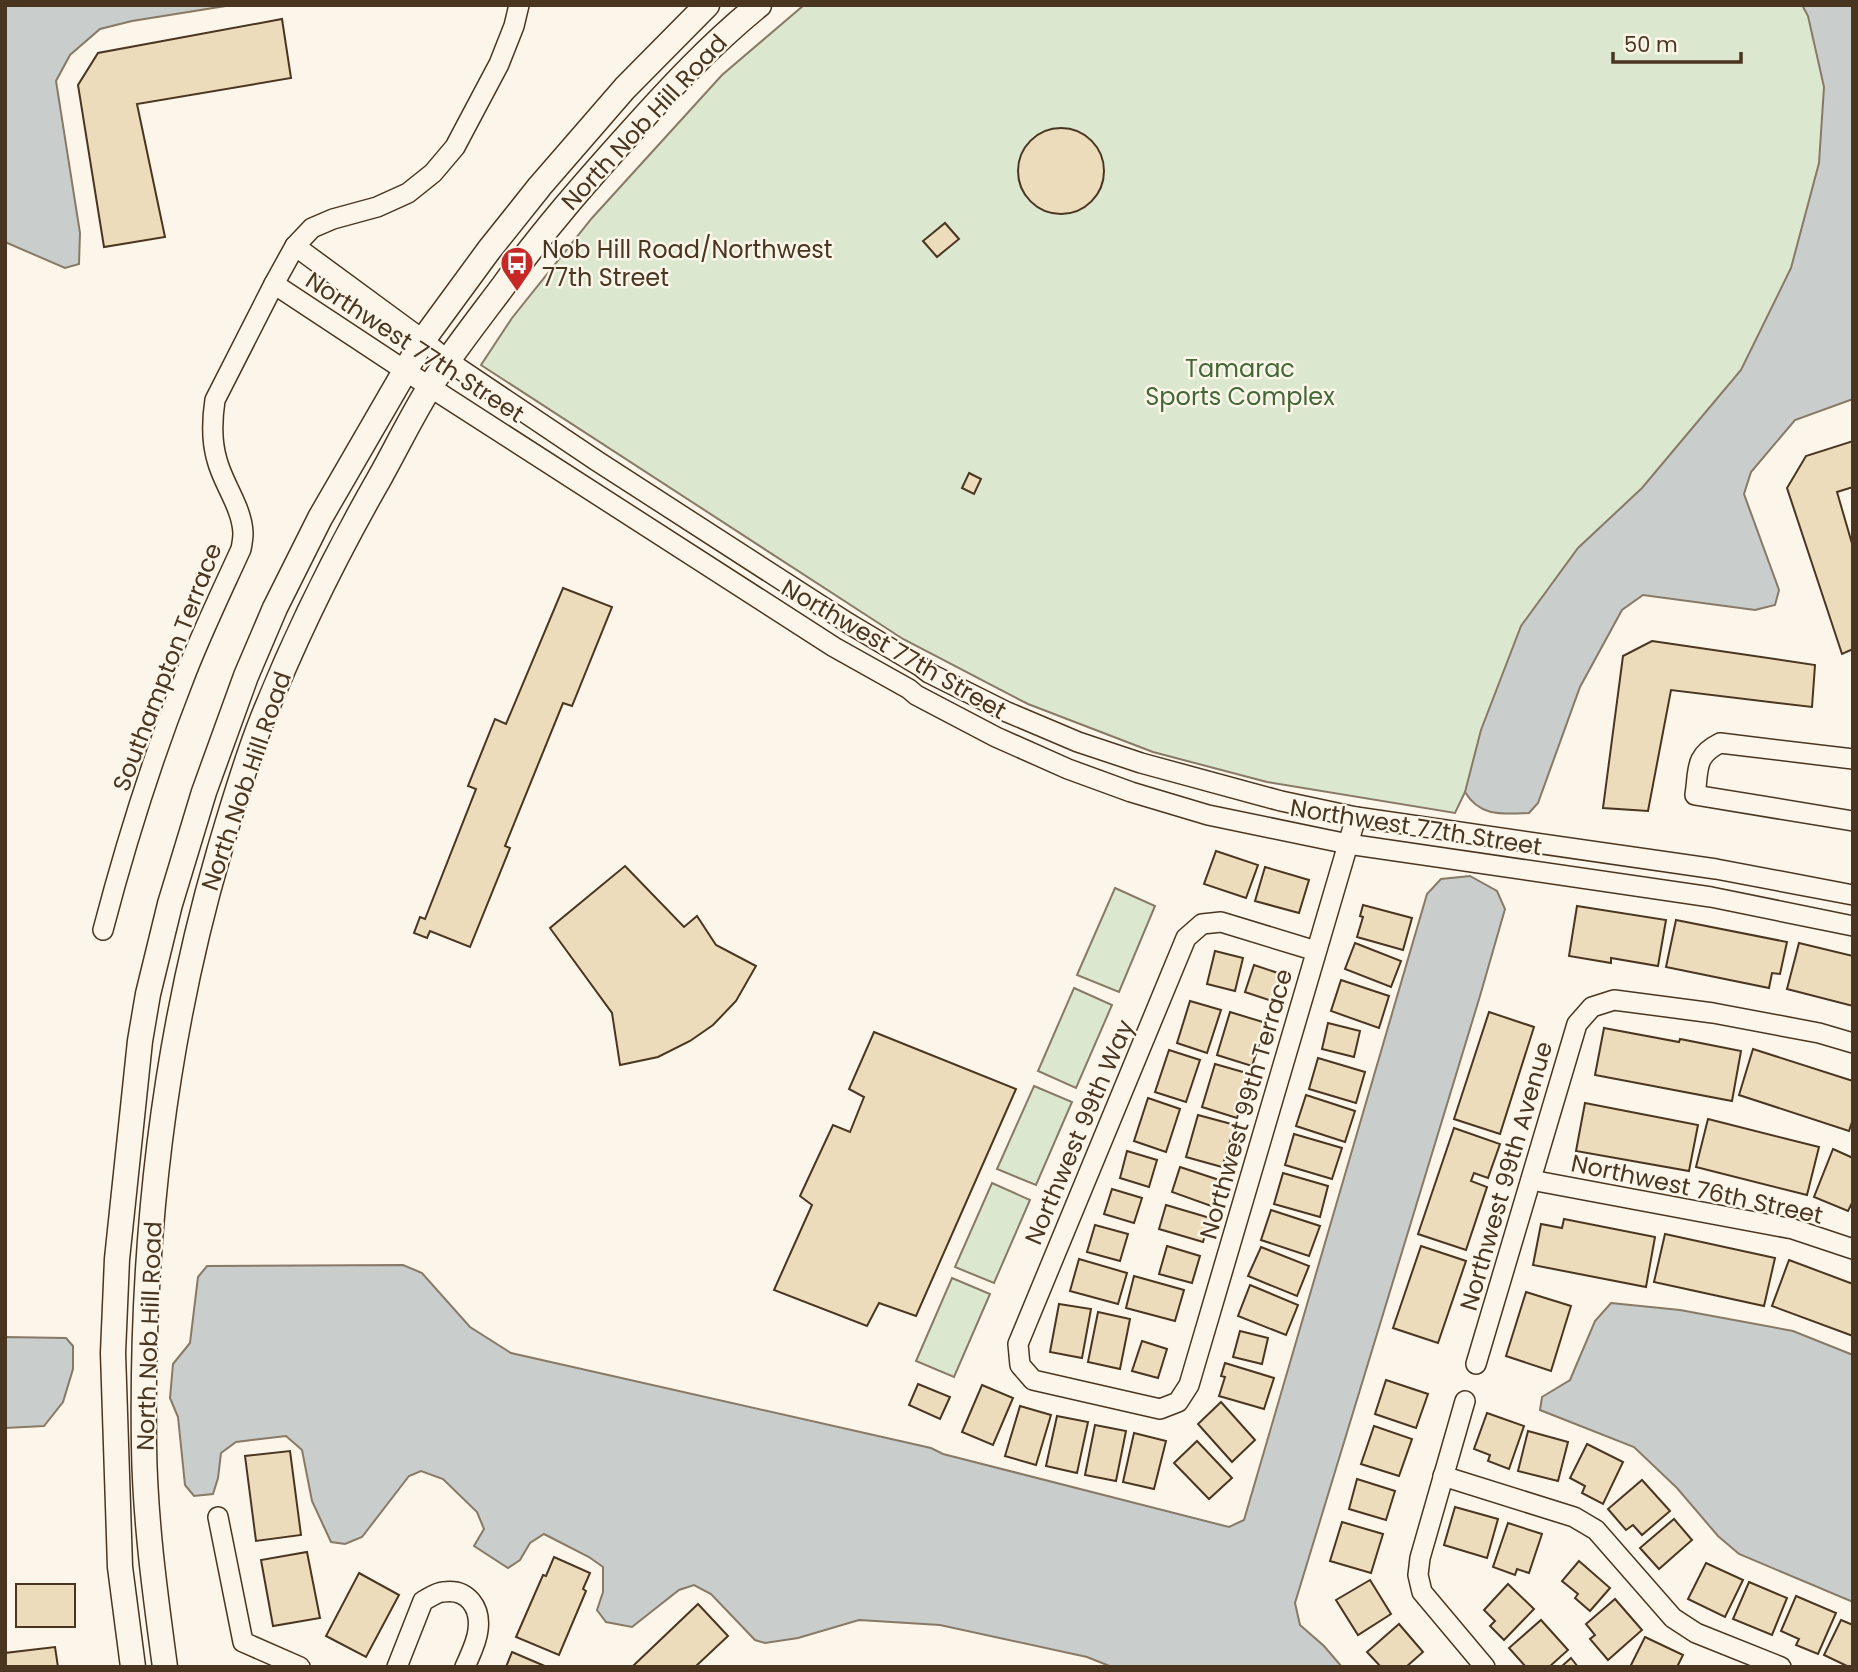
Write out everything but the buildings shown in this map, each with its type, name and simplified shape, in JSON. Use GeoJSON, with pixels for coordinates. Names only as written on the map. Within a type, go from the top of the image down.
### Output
{"type":"FeatureCollection","features":[{"type":"Feature","properties":{"kind":"main road","name":"North Nob Hill Road"},"geometry":{"type":"LineString","coordinates":[[133,1667],[120,1567],[113,1353],[117,1259],[140,1041],[148,994],[170,904],[204,792],[246,676],[275,608],[320,518],[423,340],[540,186],[625,88],[707,5]]}},
{"type":"Feature","properties":{"kind":"main road","name":"North Nob Hill Road"},"geometry":{"type":"LineString","coordinates":[[165,1667],[151,1565],[144,1449],[148,1262],[159,1152],[176,1036],[201,914],[234,800],[261,724],[286,663],[344,541],[430,387],[448,361],[531,248],[583,185],[665,93],[729,30],[759,5]]}},
{"type":"Feature","properties":{"kind":"street","name":"Southampton Terrace"},"geometry":{"type":"LineString","coordinates":[[103,930],[154,759],[183,680],[241,549],[243,532],[240,516],[217,462],[213,441],[215,400],[295,246],[312,228],[333,219],[377,207],[408,193],[433,173],[456,146],[499,64],[519,5]]}},
{"type":"Feature","properties":{"kind":"street","name":"Northwest 77th Street"},"geometry":{"type":"LineString","coordinates":[[295,246],[448,361],[848,624],[940,678],[1007,712],[1078,742],[1217,785],[1356,817],[1716,869],[1853,895]]}},
{"type":"Feature","properties":{"kind":"street","name":"Northwest 77th Street"},"geometry":{"type":"LineString","coordinates":[[274,284],[834,647],[916,695],[996,737],[1068,769],[1131,792],[1208,815],[1348,844],[1711,897],[1853,926]]}},
{"type":"Feature","properties":{"kind":"street"},"geometry":{"type":"LineString","coordinates":[[1853,758],[1720,743],[1709,748],[1700,758],[1695,795],[1853,821]]}},
{"type":"Feature","properties":{"kind":"street","name":"Northwest 99th Terrace"},"geometry":{"type":"LineString","coordinates":[[1178,1402],[1189,1385],[1356,817]]}},
{"type":"Feature","properties":{"kind":"street","name":"Northwest 99th Way"},"geometry":{"type":"LineString","coordinates":[[1178,1402],[1160,1409],[1033,1380],[1020,1365],[1017,1344],[1186,938],[1202,924],[1221,922],[1316,951]]}},
{"type":"Feature","properties":{"kind":"street","name":"Northwest 99th Avenue"},"geometry":{"type":"LineString","coordinates":[[1476,1364],[1577,1024],[1592,1007],[1614,1000],[1713,1013],[1819,1033],[1853,1043]]}},
{"type":"Feature","properties":{"kind":"street","name":"Northwest 76th Street"},"geometry":{"type":"LineString","coordinates":[[1531,1180],[1793,1229],[1853,1249]]}},
{"type":"Feature","properties":{"kind":"street"},"geometry":{"type":"LineString","coordinates":[[1465,1401],[1420,1558],[1418,1575],[1422,1592],[1485,1667]]}},
{"type":"Feature","properties":{"kind":"street"},"geometry":{"type":"LineString","coordinates":[[1443,1476],[1574,1517],[1596,1530],[1673,1618],[1696,1633],[1781,1667]]}},
{"type":"Feature","properties":{"kind":"street"},"geometry":{"type":"LineString","coordinates":[[218,1517],[243,1642],[300,1667]]}},
{"type":"Feature","properties":{"kind":"street"},"geometry":{"type":"LineString","coordinates":[[397,1667],[423,1601],[442,1591],[456,1592],[471,1599],[480,1615],[478,1634],[465,1667]]}},
{"type":"Feature","properties":{"kind":"green space","name":"Tamarac Sports Complex"},"geometry":{"type":"Polygon","coordinates":[[[804,5],[1809,5],[1823,31],[1832,154],[1790,298],[1465,792],[1455,813],[1267,782],[1153,752],[1028,704],[903,639],[481,365],[512,318],[592,218],[722,75],[804,5]]]}},
{"type":"Feature","properties":{"kind":"green space"},"geometry":{"type":"Polygon","coordinates":[[[1115,888],[1155,906],[1119,992],[1077,975],[1115,888]]]}},
{"type":"Feature","properties":{"kind":"green space"},"geometry":{"type":"Polygon","coordinates":[[[1074,988],[1112,1005],[1076,1088],[1038,1071],[1074,988]]]}},
{"type":"Feature","properties":{"kind":"green space"},"geometry":{"type":"Polygon","coordinates":[[[1034,1086],[1072,1102],[1036,1185],[997,1169],[1034,1086]]]}},
{"type":"Feature","properties":{"kind":"green space"},"geometry":{"type":"Polygon","coordinates":[[[992,1183],[1030,1200],[994,1283],[955,1267],[992,1183]]]}},
{"type":"Feature","properties":{"kind":"green space"},"geometry":{"type":"Polygon","coordinates":[[[952,1278],[990,1294],[954,1377],[916,1361],[952,1278]]]}},
{"type":"Feature","properties":{"kind":"shaded area"},"geometry":{"type":"Polygon","coordinates":[[[5,5],[232,5],[132,21],[100,29],[70,55],[56,81],[80,233],[79,264],[65,268],[5,242],[5,5]]]}},
{"type":"Feature","properties":{"kind":"shaded area"},"geometry":{"type":"Polygon","coordinates":[[[1802,5],[1853,5],[1853,399],[1795,420],[1751,472],[1744,494],[1779,590],[1775,605],[1755,610],[1643,595],[1622,610],[1580,687],[1538,803],[1529,813],[1485,810],[1465,792],[1481,730],[1521,626],[1578,548],[1642,488],[1741,370],[1791,268],[1819,163],[1824,87],[1808,16],[1802,5]]]}},
{"type":"Feature","properties":{"kind":"shaded area"},"geometry":{"type":"Polygon","coordinates":[[[1470,876],[1497,891],[1505,909],[1295,1603],[1300,1625],[1324,1646],[1342,1667],[1112,1667],[1087,1657],[940,1625],[859,1620],[798,1638],[765,1643],[755,1640],[711,1594],[694,1585],[679,1590],[632,1627],[606,1622],[597,1610],[603,1592],[603,1567],[544,1534],[530,1543],[520,1560],[508,1568],[474,1546],[484,1529],[477,1512],[443,1479],[421,1471],[409,1476],[362,1537],[345,1544],[331,1542],[312,1501],[302,1450],[286,1436],[236,1442],[221,1453],[213,1494],[194,1496],[185,1485],[178,1417],[170,1398],[173,1364],[190,1343],[198,1277],[207,1266],[403,1265],[422,1273],[470,1327],[511,1353],[931,1448],[943,1454],[1229,1527],[1244,1520],[1427,894],[1441,879],[1470,876]]]}},
{"type":"Feature","properties":{"kind":"shaded area"},"geometry":{"type":"Polygon","coordinates":[[[1611,1303],[1680,1310],[1793,1331],[1853,1355],[1853,1602],[1739,1554],[1718,1536],[1677,1488],[1634,1447],[1540,1410],[1542,1397],[1570,1380],[1595,1321],[1611,1303]]]}},
{"type":"Feature","properties":{"kind":"shaded area"},"geometry":{"type":"Polygon","coordinates":[[[5,1337],[66,1338],[73,1346],[73,1369],[63,1402],[44,1426],[5,1428],[5,1337]]]}},
{"type":"Feature","properties":{"kind":"place","name":"Nob Hill Road/Northwest 77th Street"},"geometry":{"type":"Point","coordinates":[517,293]}}]}
